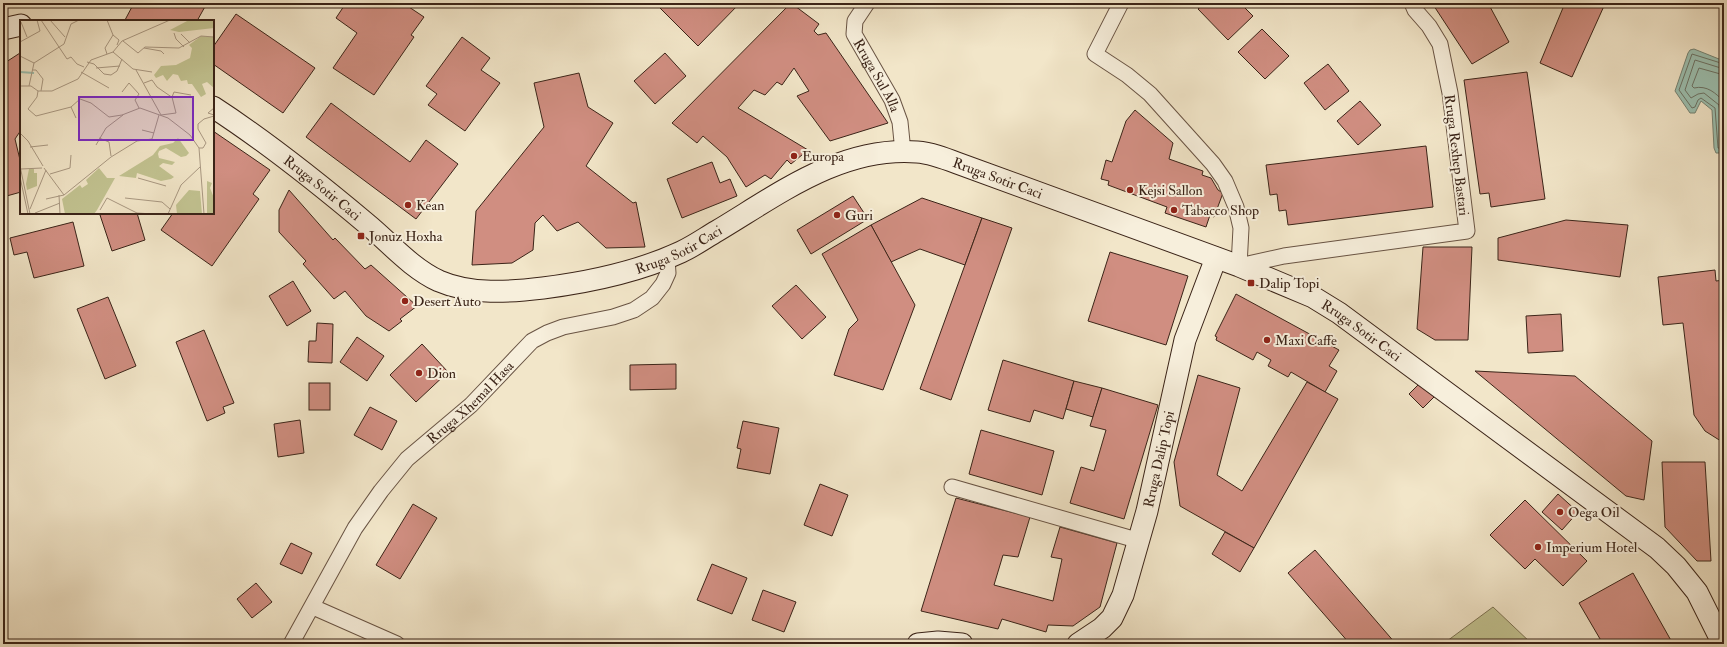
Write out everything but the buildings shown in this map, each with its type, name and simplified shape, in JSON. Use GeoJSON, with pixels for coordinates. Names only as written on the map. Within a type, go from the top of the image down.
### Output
{"type":"FeatureCollection","features":[{"type":"Feature","properties":{"kind":"main road"},"geometry":{"type":"LineString","coordinates":[[3,29],[20,25]]}},
{"type":"Feature","properties":{"kind":"main road","name":"Rruga Sotir Caci"},"geometry":{"type":"LineString","coordinates":[[214,108],[267,143],[368,225],[423,273],[440,282],[481,290],[523,290],[563,285],[618,274],[667,259],[684,251],[816,173],[856,157],[880,152],[919,152],[951,161],[1239,266],[1312,297],[1339,313],[1657,548],[1676,566],[1697,592],[1723,644]]}},
{"type":"Feature","properties":{"kind":"main road","name":"Rruga Dalip Topi"},"geometry":{"type":"LineString","coordinates":[[1078,644],[1102,628],[1119,607],[1140,541],[1185,340],[1216,258]]}},
{"type":"Feature","properties":{"kind":"main road"},"geometry":{"type":"LineString","coordinates":[[918,644],[938,642],[962,644]]}},
{"type":"Feature","properties":{"kind":"street","name":"Rruga Sul Alla"},"geometry":{"type":"LineString","coordinates":[[867,3],[855,21],[854,34],[892,100],[900,122],[903,152]]}},
{"type":"Feature","properties":{"kind":"street"},"geometry":{"type":"LineString","coordinates":[[1120,3],[1095,54],[1127,75],[1150,94],[1214,164],[1221,175],[1236,207],[1241,228],[1239,266]]}},
{"type":"Feature","properties":{"kind":"street"},"geometry":{"type":"LineString","coordinates":[[1399,3],[1414,6]]}},
{"type":"Feature","properties":{"kind":"street","name":"Rruga Rexhep Bastari"},"geometry":{"type":"LineString","coordinates":[[1239,266],[1284,256],[1467,231],[1450,93],[1440,44],[1414,6]]}},
{"type":"Feature","properties":{"kind":"street","name":"Rruga Xhemal Hasa"},"geometry":{"type":"LineString","coordinates":[[291,644],[313,607],[355,528],[381,491],[407,459],[471,405],[532,341],[563,327],[613,317],[634,310],[652,298],[663,284],[668,273],[667,259]]}},
{"type":"Feature","properties":{"kind":"street"},"geometry":{"type":"LineString","coordinates":[[952,486],[1140,541]]}},
{"type":"Feature","properties":{"kind":"street"},"geometry":{"type":"LineString","coordinates":[[313,607],[397,644]]}},
{"type":"Feature","properties":{"kind":"green space"},"geometry":{"type":"Polygon","coordinates":[[[1493,607],[1532,644],[1443,644],[1493,607]]]}},
{"type":"Feature","properties":{"kind":"water"},"geometry":{"type":"Polygon","coordinates":[[[1694,49],[1724,61],[1724,153],[1716,153],[1714,148],[1712,110],[1701,101],[1695,113],[1690,113],[1675,91],[1688,53],[1690,50],[1694,49]]]}},
{"type":"Feature","properties":{"kind":"place","name":"Europa"},"geometry":{"type":"Point","coordinates":[794,156]}},
{"type":"Feature","properties":{"kind":"place","name":"Kejsi Sallon"},"geometry":{"type":"Point","coordinates":[1130,190]}},
{"type":"Feature","properties":{"kind":"place","name":"Kean"},"geometry":{"type":"Point","coordinates":[408,205]}},
{"type":"Feature","properties":{"kind":"place","name":"Tabacco Shop"},"geometry":{"type":"Point","coordinates":[1174,210]}},
{"type":"Feature","properties":{"kind":"place","name":"Guri"},"geometry":{"type":"Point","coordinates":[837,215]}},
{"type":"Feature","properties":{"kind":"place","name":"Jonuz Hoxha"},"geometry":{"type":"Point","coordinates":[361,236]}},
{"type":"Feature","properties":{"kind":"place","name":"Dalip Topi"},"geometry":{"type":"Point","coordinates":[1251,283]}},
{"type":"Feature","properties":{"kind":"place","name":"Desert Auto"},"geometry":{"type":"Point","coordinates":[405,301]}},
{"type":"Feature","properties":{"kind":"place","name":"Maxi Caffe"},"geometry":{"type":"Point","coordinates":[1267,340]}},
{"type":"Feature","properties":{"kind":"place","name":"Dion"},"geometry":{"type":"Point","coordinates":[419,373]}},
{"type":"Feature","properties":{"kind":"place","name":"Oega Oil"},"geometry":{"type":"Point","coordinates":[1560,512]}},
{"type":"Feature","properties":{"kind":"place","name":"Imperium Hotel"},"geometry":{"type":"Point","coordinates":[1538,547]}}]}
